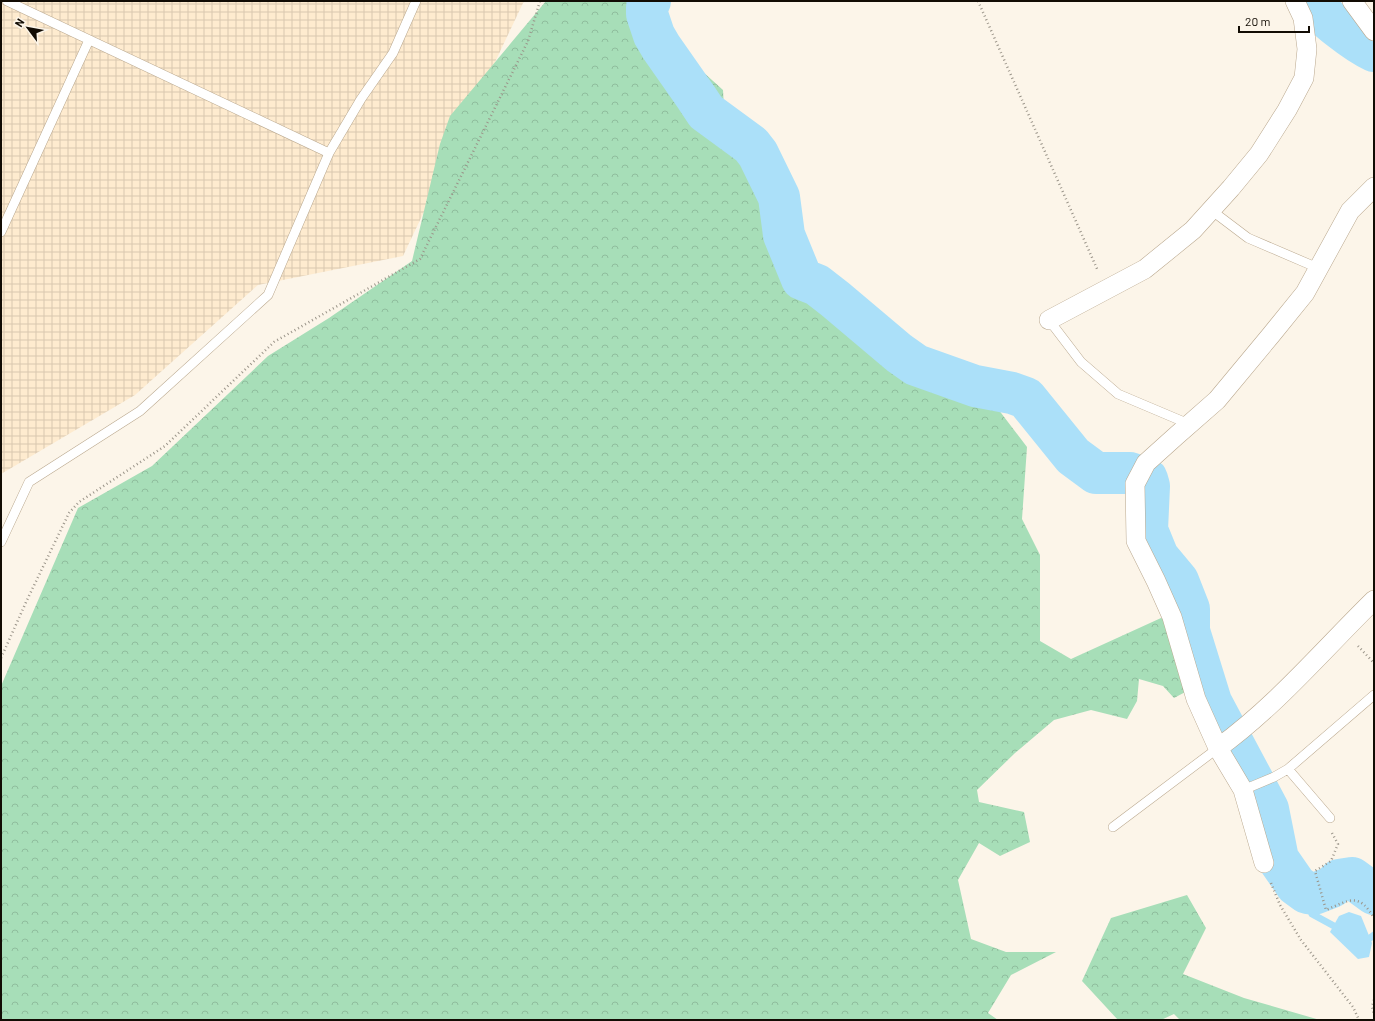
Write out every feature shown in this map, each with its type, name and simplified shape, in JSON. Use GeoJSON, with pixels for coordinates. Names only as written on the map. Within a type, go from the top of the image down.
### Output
{"type":"FeatureCollection","features":[{"type":"Feature","properties":{"kind":"street"},"geometry":{"type":"LineString","coordinates":[[1049,320],[1146,269],[1193,230],[1259,154],[1288,110],[1304,78],[1307,49],[1303,18],[1295,1]]}},
{"type":"Feature","properties":{"kind":"street"},"geometry":{"type":"LineString","coordinates":[[1352,1],[1374,31]]}},
{"type":"Feature","properties":{"kind":"street"},"geometry":{"type":"LineString","coordinates":[[1264,863],[1247,789],[1226,742],[1196,699],[1172,617],[1136,541],[1136,484],[1146,463],[1217,400],[1305,293],[1350,210],[1374,187]]}},
{"type":"Feature","properties":{"kind":"street"},"geometry":{"type":"LineString","coordinates":[[1226,742],[1283,693],[1374,600]]}},
{"type":"Feature","properties":{"kind":"lane"},"geometry":{"type":"LineString","coordinates":[[6,1],[329,153]]}},
{"type":"Feature","properties":{"kind":"lane"},"geometry":{"type":"LineString","coordinates":[[1,542],[3,532],[29,482],[140,411],[268,295],[329,153],[361,99],[393,53],[416,1]]}},
{"type":"Feature","properties":{"kind":"lane"},"geometry":{"type":"LineString","coordinates":[[1,232],[89,40]]}},
{"type":"Feature","properties":{"kind":"lane"},"geometry":{"type":"LineString","coordinates":[[1211,210],[1248,238],[1318,268]]}},
{"type":"Feature","properties":{"kind":"lane"},"geometry":{"type":"LineString","coordinates":[[1049,320],[1080,362],[1118,394],[1189,424]]}},
{"type":"Feature","properties":{"kind":"lane"},"geometry":{"type":"LineString","coordinates":[[1247,789],[1288,769],[1374,695]]}},
{"type":"Feature","properties":{"kind":"lane"},"geometry":{"type":"LineString","coordinates":[[1113,827],[1226,742]]}},
{"type":"Feature","properties":{"kind":"lane"},"geometry":{"type":"LineString","coordinates":[[1288,769],[1330,818]]}},
{"type":"Feature","properties":{"kind":"path"},"geometry":{"type":"LineString","coordinates":[[1,658],[69,513],[79,502],[165,446],[274,342],[420,259],[528,41],[540,1]]}},
{"type":"Feature","properties":{"kind":"path"},"geometry":{"type":"LineString","coordinates":[[978,1],[1107,290]]}},
{"type":"Feature","properties":{"kind":"path"},"geometry":{"type":"LineString","coordinates":[[1330,818],[1327,824],[1338,844],[1331,861],[1315,871],[1326,910],[1348,900],[1359,901],[1369,910],[1374,918]]}},
{"type":"Feature","properties":{"kind":"path"},"geometry":{"type":"LineString","coordinates":[[1264,863],[1280,905],[1301,940],[1353,1006],[1359,1020]]}},
{"type":"Feature","properties":{"kind":"path"},"geometry":{"type":"LineString","coordinates":[[1374,1000],[1372,1006],[1374,1015]]}},
{"type":"Feature","properties":{"kind":"shaded area"},"geometry":{"type":"Polygon","coordinates":[[[1,1],[524,1],[403,256],[258,285],[135,395],[1,474],[1,1]]]}},
{"type":"Feature","properties":{"kind":"green space"},"geometry":{"type":"Polygon","coordinates":[[[546,1],[654,1],[660,5],[660,33],[723,90],[724,108],[766,140],[808,268],[992,401],[1027,447],[1022,519],[1040,555],[1040,641],[1071,659],[1161,618],[1193,629],[1208,680],[1174,698],[1163,686],[1139,679],[1137,701],[1127,719],[1091,710],[1054,720],[1015,753],[977,790],[979,802],[1024,812],[1030,842],[1000,856],[979,843],[958,880],[971,939],[1006,952],[1056,952],[1011,975],[988,1013],[998,1020],[1,1020],[1,686],[78,508],[152,466],[268,356],[329,318],[412,261],[440,144],[450,116],[546,1]]]}},
{"type":"Feature","properties":{"kind":"green space"},"geometry":{"type":"Polygon","coordinates":[[[1187,895],[1206,928],[1183,974],[1244,998],[1320,1020],[1180,1020],[1174,1014],[1161,1020],[1118,1020],[1082,981],[1111,918],[1187,895]]]}},
{"type":"Feature","properties":{"kind":"water"},"geometry":{"type":"Polygon","coordinates":[[[1349,912],[1361,916],[1372,943],[1369,957],[1358,959],[1330,932],[1339,916],[1349,912]]]}},
{"type":"Feature","properties":{"kind":"waterway"},"geometry":{"type":"LineString","coordinates":[[650,1],[647,7],[647,14],[654,35],[706,112],[751,145],[758,154],[779,197],[784,235],[802,279],[817,285],[899,353],[916,365],[975,386],[1012,393],[1026,398],[1073,456],[1096,473],[1130,473],[1147,479],[1149,486],[1147,530],[1158,557],[1178,581],[1189,609],[1189,631],[1211,702],[1268,809],[1278,859],[1296,885],[1307,893],[1314,894],[1332,887],[1339,880],[1352,878],[1374,894]]}},
{"type":"Feature","properties":{"kind":"waterway"},"geometry":{"type":"LineString","coordinates":[[1312,1],[1340,29],[1374,51]]}},
{"type":"Feature","properties":{"kind":"waterway"},"geometry":{"type":"LineString","coordinates":[[1306,891],[1312,914],[1334,926]]}},
{"type":"Feature","properties":{"kind":"waterway"},"geometry":{"type":"LineString","coordinates":[[1370,938],[1374,935]]}}]}
